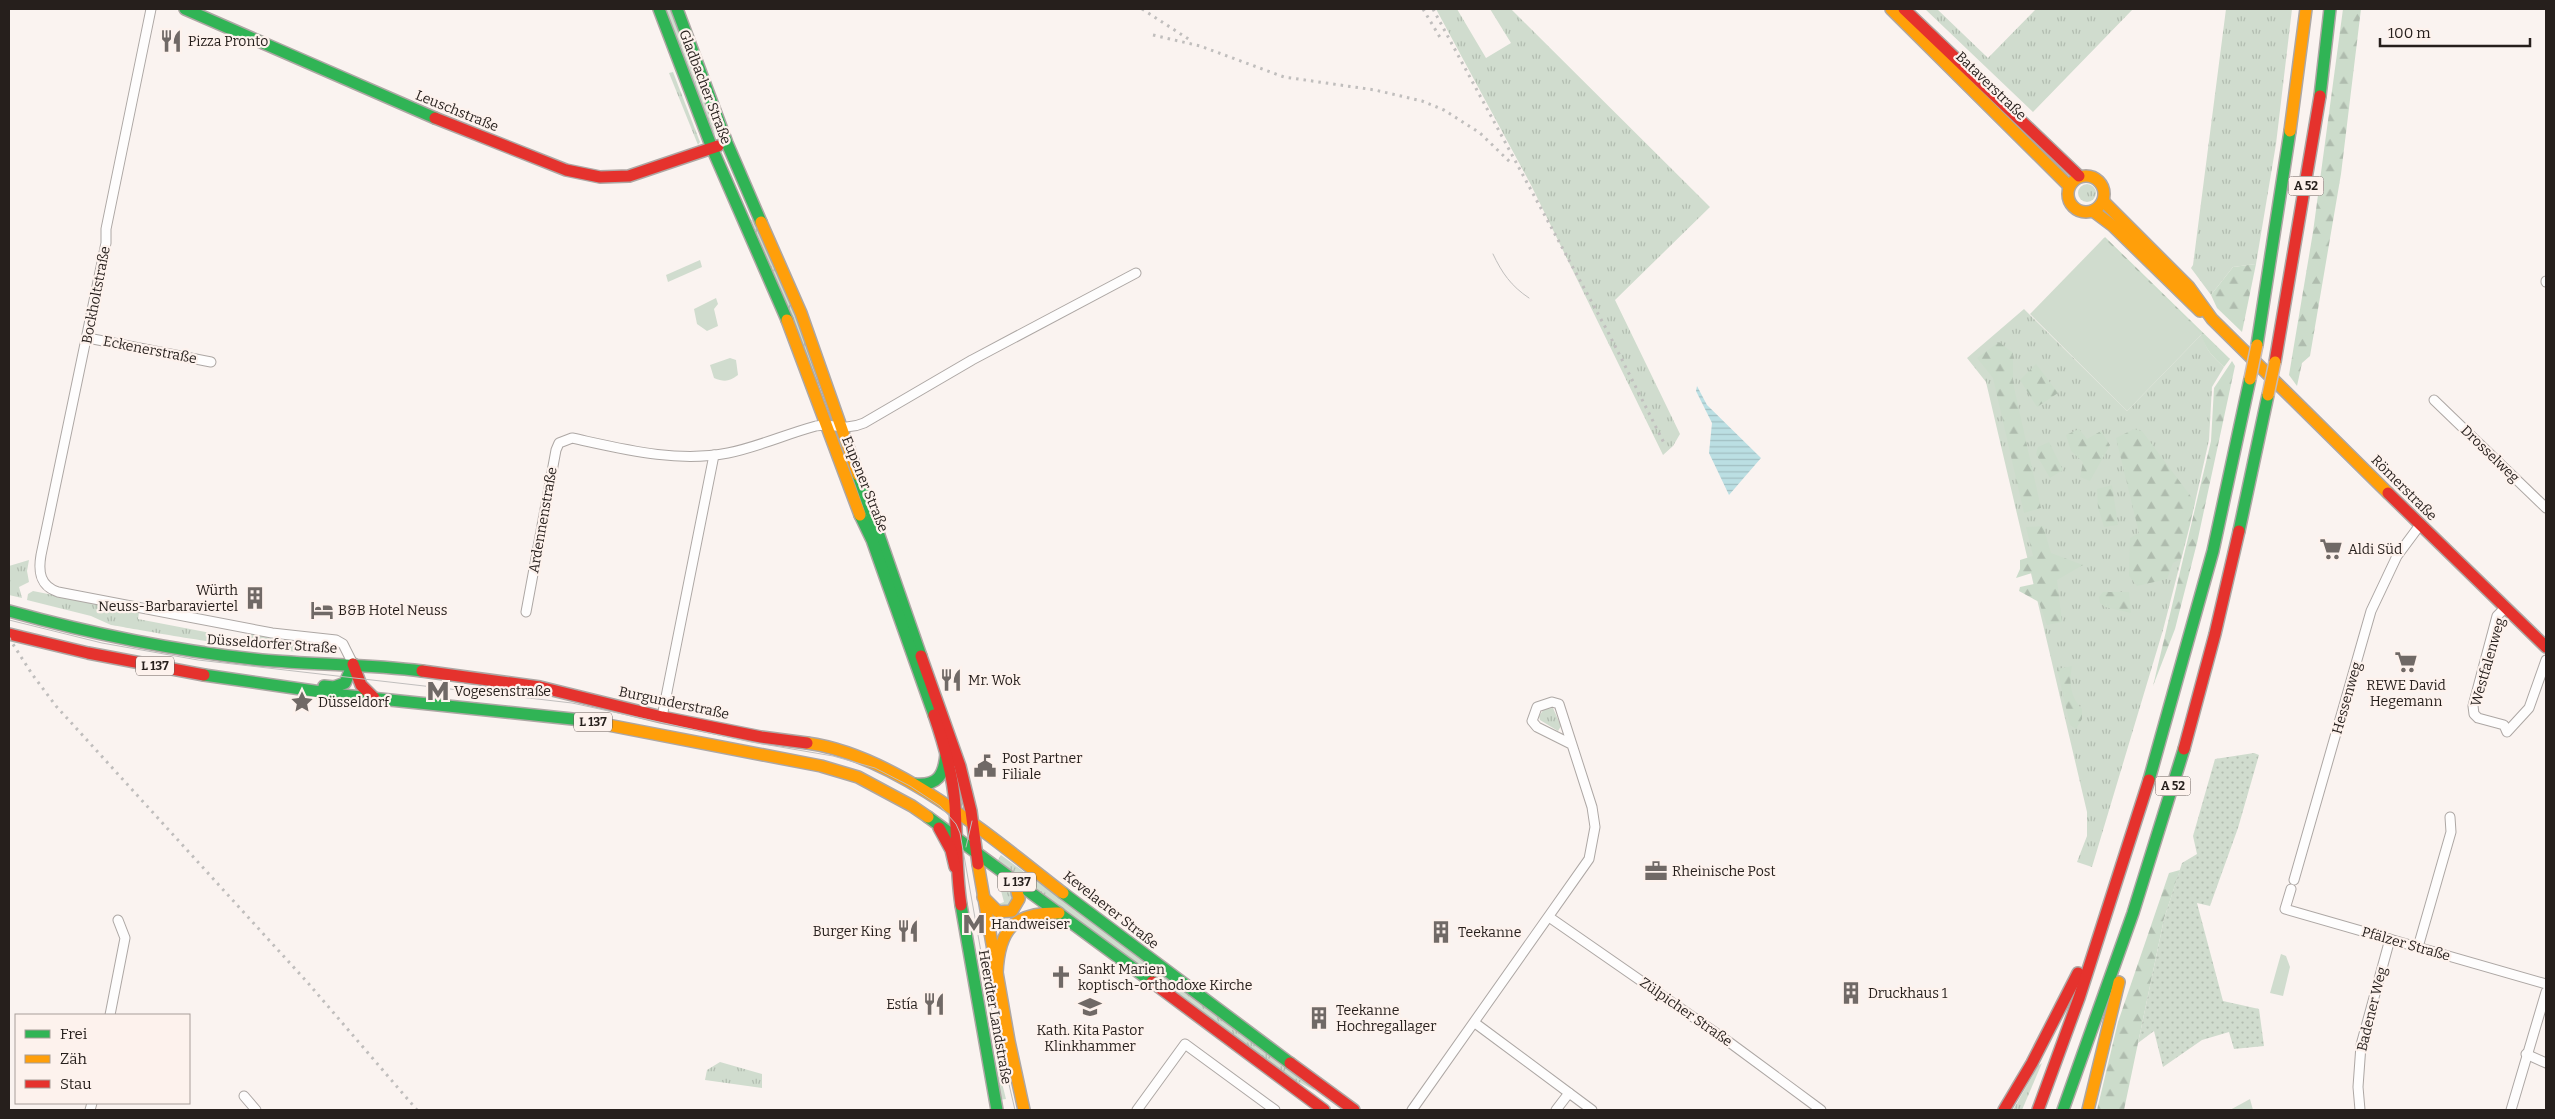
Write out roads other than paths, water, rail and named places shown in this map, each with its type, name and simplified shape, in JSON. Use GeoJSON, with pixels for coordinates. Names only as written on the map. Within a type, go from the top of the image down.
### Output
{"type":"FeatureCollection","features":[{"type":"Feature","properties":{"kind":"main road","name":"Leuschstraße"},"geometry":{"type":"LineString","coordinates":[[185,9],[411,108],[566,170],[600,177],[629,176],[727,143]]}},
{"type":"Feature","properties":{"kind":"main road","name":"Gladbacher Straße"},"geometry":{"type":"LineString","coordinates":[[659,9],[724,176]]}},
{"type":"Feature","properties":{"kind":"main road","name":"Gladbacher Straße"},"geometry":{"type":"LineString","coordinates":[[677,9],[738,171]]}},
{"type":"Feature","properties":{"kind":"main road","name":"Bataverstraße"},"geometry":{"type":"LineString","coordinates":[[1891,9],[2057,172],[2069,186],[2067,193],[2072,206],[2085,212],[2093,211],[2113,226],[2198,309],[2212,319]]}},
{"type":"Feature","properties":{"kind":"main road","name":"Bataverstraße"},"geometry":{"type":"LineString","coordinates":[[1904,9],[2079,176],[2092,176],[2098,180],[2103,186],[2103,201],[2189,288],[2212,319],[2242,349]]}},
{"type":"Feature","properties":{"kind":"main road","name":"A 52"},"geometry":{"type":"LineString","coordinates":[[2038,1110],[2056,1065],[2147,788],[2212,551],[2257,345],[2289,142],[2306,9]]}},
{"type":"Feature","properties":{"kind":"main road","name":"A 52"},"geometry":{"type":"LineString","coordinates":[[2063,1110],[2131,924],[2195,711],[2234,554],[2275,362],[2314,134],[2330,9]]}},
{"type":"Feature","properties":{"kind":"main road","name":"Eupener Straße"},"geometry":{"type":"LineString","coordinates":[[738,171],[801,313],[843,428],[955,748],[965,784],[972,821]]}},
{"type":"Feature","properties":{"kind":"main road","name":"Eupener Straße"},"geometry":{"type":"LineString","coordinates":[[724,176],[782,306],[852,497],[872,540],[946,754],[956,810]]}},
{"type":"Feature","properties":{"kind":"main road"},"geometry":{"type":"LineString","coordinates":[[2069,186],[2079,176]]}},
{"type":"Feature","properties":{"kind":"main road"},"geometry":{"type":"LineString","coordinates":[[2093,211],[2103,201]]}},
{"type":"Feature","properties":{"kind":"main road","name":"Römerstraße"},"geometry":{"type":"LineString","coordinates":[[2242,349],[2546,647]]}},
{"type":"Feature","properties":{"kind":"main road","name":"Düsseldorfer Straße"},"geometry":{"type":"LineString","coordinates":[[9,611],[82,631],[194,652],[264,660],[353,664]]}},
{"type":"Feature","properties":{"kind":"main road","name":"L 137"},"geometry":{"type":"LineString","coordinates":[[9,634],[151,666],[304,690],[582,720],[821,766],[875,785],[976,851],[1324,1110]]}},
{"type":"Feature","properties":{"kind":"main road"},"geometry":{"type":"LineString","coordinates":[[304,690],[340,686],[349,678],[353,664]]}},
{"type":"Feature","properties":{"kind":"main road"},"geometry":{"type":"LineString","coordinates":[[353,664],[361,685],[374,698]]}},
{"type":"Feature","properties":{"kind":"main road","name":"Burgunderstraße"},"geometry":{"type":"LineString","coordinates":[[353,664],[427,671],[540,688],[662,717],[832,749],[876,765],[912,783],[972,821]]}},
{"type":"Feature","properties":{"kind":"main road"},"geometry":{"type":"LineString","coordinates":[[912,783],[933,784],[944,774],[946,754]]}},
{"type":"Feature","properties":{"kind":"main road","name":"Heerdter Landstraße"},"geometry":{"type":"LineString","coordinates":[[956,810],[955,867],[996,1110]]}},
{"type":"Feature","properties":{"kind":"main road","name":"Heerdter Landstraße"},"geometry":{"type":"LineString","coordinates":[[972,821],[983,897],[1017,1084],[1024,1110]]}},
{"type":"Feature","properties":{"kind":"main road","name":"Kevelaerer Straße"},"geometry":{"type":"LineString","coordinates":[[972,821],[1100,922],[1354,1110]]}},
{"type":"Feature","properties":{"kind":"main road"},"geometry":{"type":"LineString","coordinates":[[937,824],[951,850],[955,867]]}},
{"type":"Feature","properties":{"kind":"main road"},"geometry":{"type":"LineString","coordinates":[[983,897],[996,912],[1001,914],[1013,910],[1020,900],[1020,894],[1014,880]]}},
{"type":"Feature","properties":{"kind":"main road"},"geometry":{"type":"LineString","coordinates":[[997,973],[997,953],[1000,942],[1013,924],[1031,914],[1059,913]]}},
{"type":"Feature","properties":{"kind":"main road"},"geometry":{"type":"LineString","coordinates":[[2004,1110],[2062,1006],[2106,913]]}},
{"type":"Feature","properties":{"kind":"main road"},"geometry":{"type":"LineString","coordinates":[[2088,1110],[2131,924]]}},
{"type":"Feature","properties":{"kind":"street","name":"Bockholtstraße"},"geometry":{"type":"LineString","coordinates":[[42,580],[39,565],[88,338],[106,243],[106,228],[151,9]]}},
{"type":"Feature","properties":{"kind":"street","name":"Eupener Straße"},"geometry":{"type":"LineString","coordinates":[[843,428],[851,429],[864,423],[972,360],[1136,273]]}},
{"type":"Feature","properties":{"kind":"street","name":"Eckenerstraße"},"geometry":{"type":"LineString","coordinates":[[88,338],[211,362]]}},
{"type":"Feature","properties":{"kind":"street","name":"Drosselweg"},"geometry":{"type":"LineString","coordinates":[[2434,400],[2546,508]]}},
{"type":"Feature","properties":{"kind":"street"},"geometry":{"type":"LineString","coordinates":[[662,717],[714,455],[745,449],[818,426],[843,428]]}},
{"type":"Feature","properties":{"kind":"street","name":"Ardennenstraße"},"geometry":{"type":"LineString","coordinates":[[526,612],[556,450],[559,443],[572,438],[657,455],[714,455]]}},
{"type":"Feature","properties":{"kind":"street","name":"Hessenweg"},"geometry":{"type":"LineString","coordinates":[[2292,885],[2371,611],[2397,556],[2420,525]]}},
{"type":"Feature","properties":{"kind":"street","name":"Düsseldorfer Straße"},"geometry":{"type":"LineString","coordinates":[[42,580],[46,586],[58,592],[272,633],[336,640],[343,644],[353,664]]}},
{"type":"Feature","properties":{"kind":"street","name":"Westfalenweg"},"geometry":{"type":"LineString","coordinates":[[2505,608],[2497,616],[2473,706],[2474,714],[2478,718],[2504,725],[2507,732],[2529,708],[2546,660]]}},
{"type":"Feature","properties":{"kind":"street"},"geometry":{"type":"LineString","coordinates":[[1412,1110],[1589,860],[1593,845],[1592,807],[1559,704],[1552,702],[1537,707],[1532,722],[1537,727],[1571,744]]}},
{"type":"Feature","properties":{"kind":"street"},"geometry":{"type":"LineString","coordinates":[[2418,947],[2451,832],[2450,817]]}},
{"type":"Feature","properties":{"kind":"street","name":"Pfälzer Straße"},"geometry":{"type":"LineString","coordinates":[[2292,885],[2285,909],[2546,984]]}},
{"type":"Feature","properties":{"kind":"street","name":"Zülpicher Straße"},"geometry":{"type":"LineString","coordinates":[[1550,917],[1729,1042],[1821,1110]]}},
{"type":"Feature","properties":{"kind":"street"},"geometry":{"type":"LineString","coordinates":[[110,1014],[125,938],[118,920]]}},
{"type":"Feature","properties":{"kind":"street","name":"Badener Weg"},"geometry":{"type":"LineString","coordinates":[[2360,1110],[2358,1087],[2360,1045],[2390,939]]}},
{"type":"Feature","properties":{"kind":"street"},"geometry":{"type":"LineString","coordinates":[[2511,1110],[2526,1054],[2544,1005],[2546,992]]}},
{"type":"Feature","properties":{"kind":"street"},"geometry":{"type":"LineString","coordinates":[[1474,1023],[1592,1110]]}},
{"type":"Feature","properties":{"kind":"street"},"geometry":{"type":"LineString","coordinates":[[1137,1110],[1185,1044],[1263,1107],[1275,1110]]}},
{"type":"Feature","properties":{"kind":"street"},"geometry":{"type":"LineString","coordinates":[[2526,1054],[2546,1062]]}},
{"type":"Feature","properties":{"kind":"street"},"geometry":{"type":"LineString","coordinates":[[1556,1110],[1569,1093]]}},
{"type":"Feature","properties":{"kind":"street"},"geometry":{"type":"LineString","coordinates":[[244,1096],[256,1110]]}},
{"type":"Feature","properties":{"kind":"water"},"geometry":{"type":"Polygon","coordinates":[[[1697,386],[1707,405],[1761,458],[1729,495],[1709,453],[1712,423],[1696,391],[1697,386]]]}},
{"type":"Feature","properties":{"kind":"tram line"},"geometry":{"type":"LineString","coordinates":[[1493,254],[1508,279],[1529,298]]}},
{"type":"Feature","properties":{"kind":"tram line"},"geometry":{"type":"LineString","coordinates":[[9,620],[102,643],[198,660],[572,703],[751,742],[833,756],[875,768],[910,786],[940,806],[956,824],[960,833],[990,1003],[1015,1110]]}},
{"type":"Feature","properties":{"kind":"tram line"},"geometry":{"type":"LineString","coordinates":[[966,847],[972,821]]}},
{"type":"Feature","properties":{"kind":"railway"},"geometry":{"type":"LineString","coordinates":[[1142,9],[1190,40]]}},
{"type":"Feature","properties":{"kind":"railway"},"geometry":{"type":"LineString","coordinates":[[1423,9],[1441,39]]}},
{"type":"Feature","properties":{"kind":"railway"},"geometry":{"type":"LineString","coordinates":[[1433,9],[1609,334],[1665,445]]}},
{"type":"Feature","properties":{"kind":"railway"},"geometry":{"type":"LineString","coordinates":[[1153,35],[1200,46],[1284,77],[1375,90],[1422,101],[1444,110],[1480,133],[1511,163]]}},
{"type":"Feature","properties":{"kind":"railway"},"geometry":{"type":"LineString","coordinates":[[9,638],[32,674],[56,706],[308,983],[417,1110]]}},
{"type":"Feature","properties":{"kind":"place","name":"Pizza Pronto"},"geometry":{"type":"Point","coordinates":[171,41]}},
{"type":"Feature","properties":{"kind":"place","name":"Aldi Süd"},"geometry":{"type":"Point","coordinates":[2331,549]}},
{"type":"Feature","properties":{"kind":"place","name":"Würth Neuss-Barbaraviertel"},"geometry":{"type":"Point","coordinates":[255,598]}},
{"type":"Feature","properties":{"kind":"place","name":"B&B Hotel Neuss"},"geometry":{"type":"Point","coordinates":[322,610]}},
{"type":"Feature","properties":{"kind":"place","name":"REWE David Hegemann"},"geometry":{"type":"Point","coordinates":[2406,662]}},
{"type":"Feature","properties":{"kind":"place","name":"Mr. Wok"},"geometry":{"type":"Point","coordinates":[951,680]}},
{"type":"Feature","properties":{"kind":"place","name":"Vogesenstraße"},"geometry":{"type":"Point","coordinates":[438,691]}},
{"type":"Feature","properties":{"kind":"place","name":"Düsseldorf"},"geometry":{"type":"Point","coordinates":[302,702]}},
{"type":"Feature","properties":{"kind":"place","name":"Post Partner Filiale"},"geometry":{"type":"Point","coordinates":[985,766]}},
{"type":"Feature","properties":{"kind":"place","name":"Rheinische Post"},"geometry":{"type":"Point","coordinates":[1656,871]}},
{"type":"Feature","properties":{"kind":"place","name":"Handweiser"},"geometry":{"type":"Point","coordinates":[974,924]}},
{"type":"Feature","properties":{"kind":"place","name":"Burger King"},"geometry":{"type":"Point","coordinates":[908,931]}},
{"type":"Feature","properties":{"kind":"place","name":"Teekanne"},"geometry":{"type":"Point","coordinates":[1441,932]}},
{"type":"Feature","properties":{"kind":"place","name":"Sankt Marien koptisch-orthodoxe Kirche"},"geometry":{"type":"Point","coordinates":[1061,977]}},
{"type":"Feature","properties":{"kind":"place","name":"Druckhaus 1"},"geometry":{"type":"Point","coordinates":[1851,993]}},
{"type":"Feature","properties":{"kind":"place","name":"Estía"},"geometry":{"type":"Point","coordinates":[934,1004]}},
{"type":"Feature","properties":{"kind":"place","name":"Kath. Kita Pastor Klinkhammer"},"geometry":{"type":"Point","coordinates":[1090,1007]}},
{"type":"Feature","properties":{"kind":"place","name":"Teekanne Hochregallager"},"geometry":{"type":"Point","coordinates":[1319,1018]}}]}
